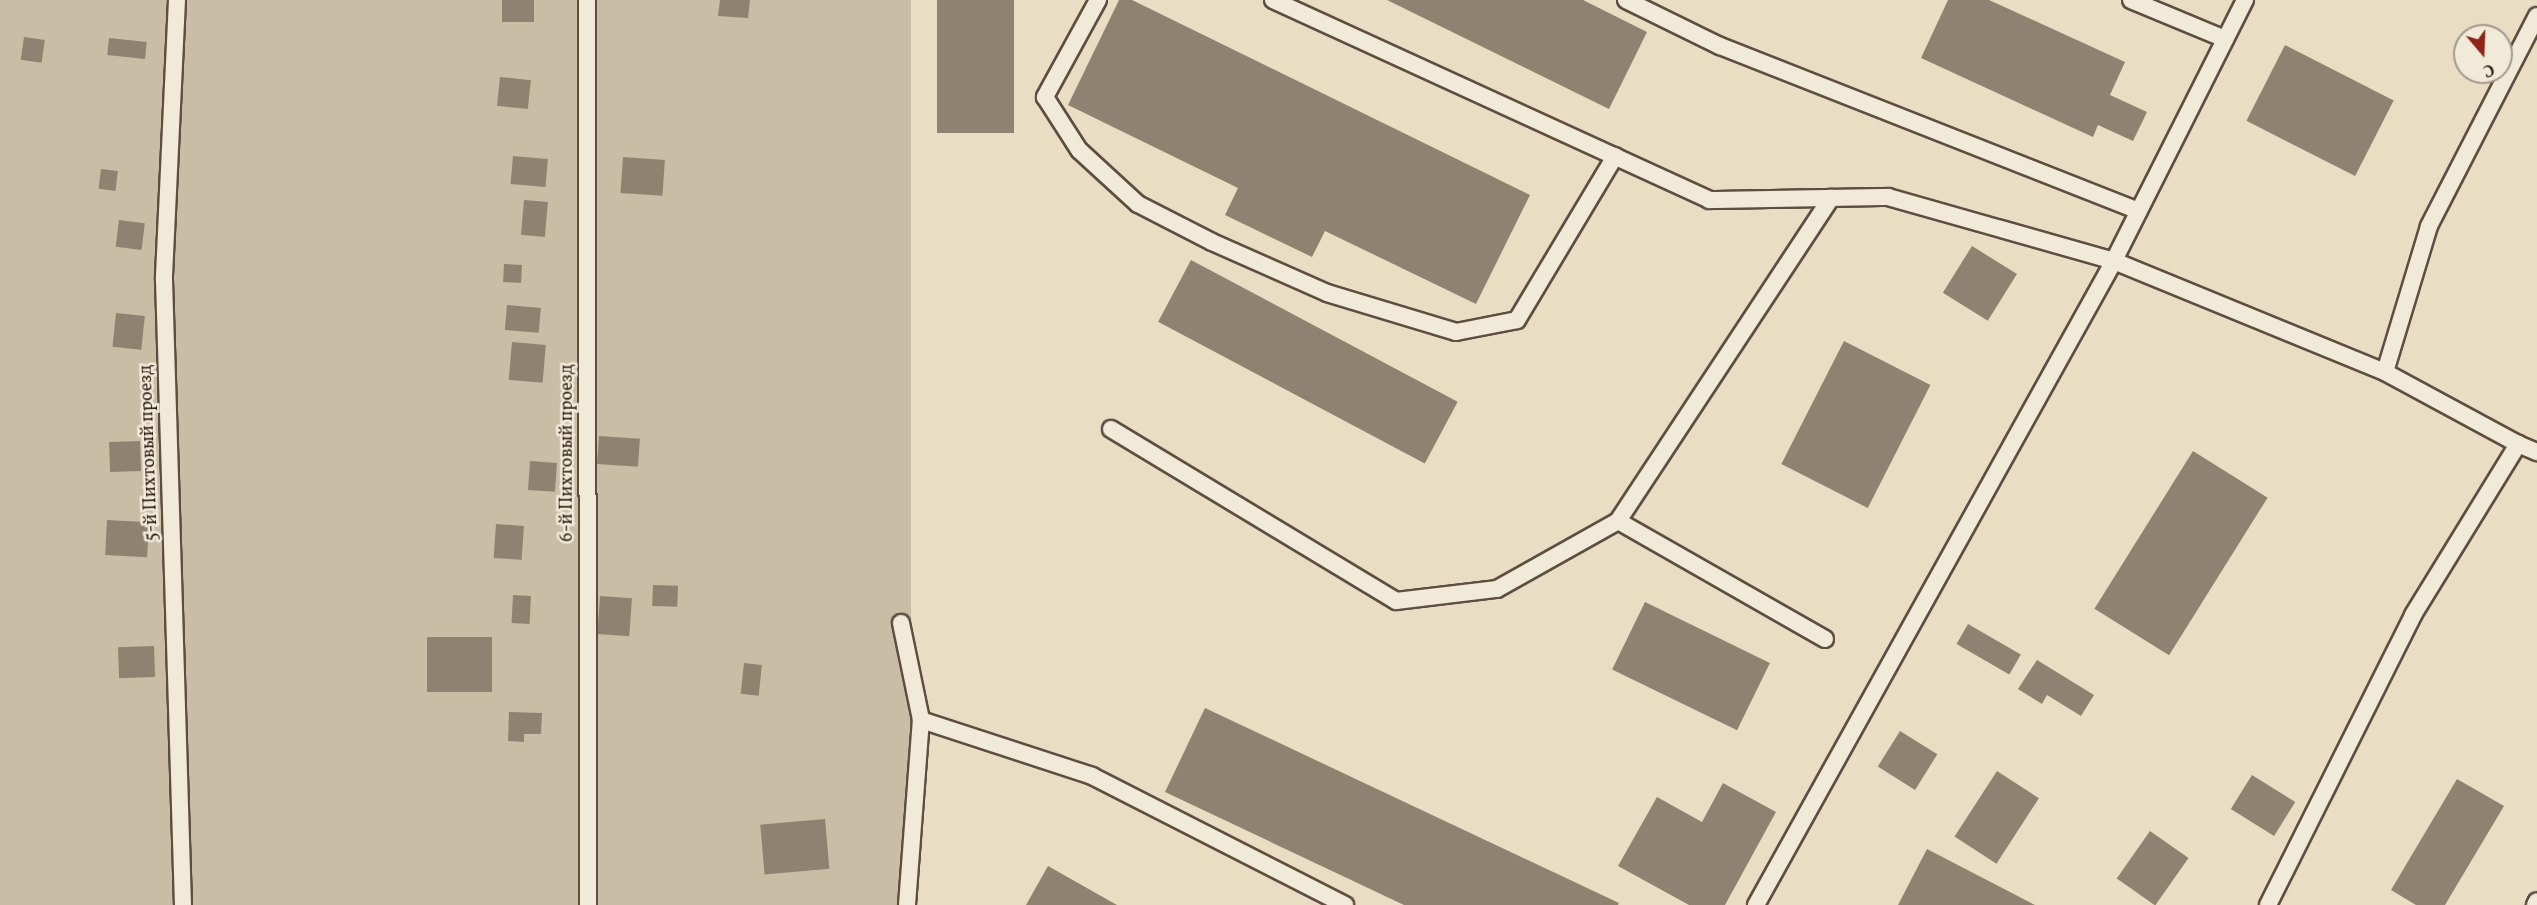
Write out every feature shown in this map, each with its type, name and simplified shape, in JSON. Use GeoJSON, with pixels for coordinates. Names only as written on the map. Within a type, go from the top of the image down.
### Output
{"type":"FeatureCollection","features":[{"type":"Feature","properties":{"kind":"lane","name":"5-й Пихтовый проезд"},"geometry":{"type":"LineString","coordinates":[[177,0],[164,280],[183,905]]}},
{"type":"Feature","properties":{"kind":"lane","name":"6-й Пихтовый проезд"},"geometry":{"type":"LineString","coordinates":[[587,0],[588,905]]}},
{"type":"Feature","properties":{"kind":"lane"},"geometry":{"type":"LineString","coordinates":[[1098,0],[1045,97],[1079,150],[1138,204],[1212,242],[1338,296],[1456,332],[1517,320],[1615,156]]}},
{"type":"Feature","properties":{"kind":"lane"},"geometry":{"type":"LineString","coordinates":[[1273,0],[1709,200],[1888,197],[2114,261],[2385,372],[2537,452]]}},
{"type":"Feature","properties":{"kind":"lane"},"geometry":{"type":"LineString","coordinates":[[1626,0],[1720,46],[2139,211]]}},
{"type":"Feature","properties":{"kind":"lane"},"geometry":{"type":"LineString","coordinates":[[2131,0],[2225,39]]}},
{"type":"Feature","properties":{"kind":"lane"},"geometry":{"type":"LineString","coordinates":[[1756,905],[2114,261],[2245,0]]}},
{"type":"Feature","properties":{"kind":"lane"},"geometry":{"type":"LineString","coordinates":[[2385,372],[2429,226],[2537,16]]}},
{"type":"Feature","properties":{"kind":"lane"},"geometry":{"type":"LineString","coordinates":[[1111,429],[1396,601],[1497,589],[1618,521],[1831,198]]}},
{"type":"Feature","properties":{"kind":"lane"},"geometry":{"type":"LineString","coordinates":[[2268,905],[2413,615],[2518,444]]}},
{"type":"Feature","properties":{"kind":"lane"},"geometry":{"type":"LineString","coordinates":[[1618,521],[1826,639]]}},
{"type":"Feature","properties":{"kind":"lane"},"geometry":{"type":"LineString","coordinates":[[901,623],[921,720],[907,905]]}},
{"type":"Feature","properties":{"kind":"lane"},"geometry":{"type":"LineString","coordinates":[[921,720],[1092,776],[1345,905]]}},
{"type":"Feature","properties":{"kind":"shaded area"},"geometry":{"type":"Polygon","coordinates":[[[0,0],[911,0],[911,905],[0,905],[0,0]]]}},
{"type":"Feature","properties":{"kind":"building"},"geometry":{"type":"Polygon","coordinates":[[[502,0],[534,0],[534,22],[502,22],[502,0]]]}},
{"type":"Feature","properties":{"kind":"building"},"geometry":{"type":"Polygon","coordinates":[[[720,0],[750,0],[748,18],[718,16],[720,0]]]}},
{"type":"Feature","properties":{"kind":"building"},"geometry":{"type":"Polygon","coordinates":[[[937,0],[1014,0],[1014,133],[937,133],[937,0]]]}},
{"type":"Feature","properties":{"kind":"building"},"geometry":{"type":"Polygon","coordinates":[[[1119,0],[1132,0],[1530,195],[1476,304],[1325,231],[1312,257],[1225,215],[1238,188],[1068,105],[1119,0]]]}},
{"type":"Feature","properties":{"kind":"building"},"geometry":{"type":"Polygon","coordinates":[[[1387,0],[1583,0],[1647,32],[1609,109],[1387,0]]]}},
{"type":"Feature","properties":{"kind":"building"},"geometry":{"type":"Polygon","coordinates":[[[1948,0],[1989,0],[2125,62],[2110,95],[2147,112],[2133,141],[2098,125],[2093,137],[1921,58],[1948,0]]]}},
{"type":"Feature","properties":{"kind":"building"},"geometry":{"type":"Polygon","coordinates":[[[24,37],[45,40],[42,63],[21,60],[24,37]]]}},
{"type":"Feature","properties":{"kind":"building"},"geometry":{"type":"Polygon","coordinates":[[[109,38],[147,42],[145,59],[107,55],[109,38]]]}},
{"type":"Feature","properties":{"kind":"building"},"geometry":{"type":"Polygon","coordinates":[[[2285,45],[2394,100],[2355,176],[2246,121],[2285,45]]]}},
{"type":"Feature","properties":{"kind":"building"},"geometry":{"type":"Polygon","coordinates":[[[500,77],[531,80],[528,109],[497,106],[500,77]]]}},
{"type":"Feature","properties":{"kind":"building"},"geometry":{"type":"Polygon","coordinates":[[[513,156],[548,159],[545,187],[511,184],[513,156]]]}},
{"type":"Feature","properties":{"kind":"building"},"geometry":{"type":"Polygon","coordinates":[[[623,157],[665,160],[662,196],[620,193],[623,157]]]}},
{"type":"Feature","properties":{"kind":"building"},"geometry":{"type":"Polygon","coordinates":[[[101,169],[118,171],[115,191],[99,189],[101,169]]]}},
{"type":"Feature","properties":{"kind":"building"},"geometry":{"type":"Polygon","coordinates":[[[524,200],[548,202],[545,237],[521,235],[524,200]]]}},
{"type":"Feature","properties":{"kind":"building"},"geometry":{"type":"Polygon","coordinates":[[[119,220],[145,223],[142,250],[116,247],[119,220]]]}},
{"type":"Feature","properties":{"kind":"building"},"geometry":{"type":"Polygon","coordinates":[[[1972,246],[2017,274],[1988,321],[1943,293],[1972,246]]]}},
{"type":"Feature","properties":{"kind":"building"},"geometry":{"type":"Polygon","coordinates":[[[1191,260],[1458,402],[1425,464],[1158,322],[1191,260]]]}},
{"type":"Feature","properties":{"kind":"building"},"geometry":{"type":"Polygon","coordinates":[[[504,264],[522,265],[521,283],[503,282],[504,264]]]}},
{"type":"Feature","properties":{"kind":"building"},"geometry":{"type":"Polygon","coordinates":[[[507,305],[541,308],[539,333],[505,330],[507,305]]]}},
{"type":"Feature","properties":{"kind":"building"},"geometry":{"type":"Polygon","coordinates":[[[116,313],[145,316],[141,350],[112,347],[116,313]]]}},
{"type":"Feature","properties":{"kind":"building"},"geometry":{"type":"Polygon","coordinates":[[[1844,341],[1930,385],[1868,508],[1781,464],[1844,341]]]}},
{"type":"Feature","properties":{"kind":"building"},"geometry":{"type":"Polygon","coordinates":[[[512,342],[546,345],[543,383],[509,380],[512,342]]]}},
{"type":"Feature","properties":{"kind":"building"},"geometry":{"type":"Polygon","coordinates":[[[599,436],[640,439],[638,467],[597,464],[599,436]]]}},
{"type":"Feature","properties":{"kind":"building"},"geometry":{"type":"Polygon","coordinates":[[[140,441],[141,471],[110,472],[109,442],[140,441]]]}},
{"type":"Feature","properties":{"kind":"building"},"geometry":{"type":"Polygon","coordinates":[[[2193,451],[2268,498],[2169,655],[2094,609],[2193,451]]]}},
{"type":"Feature","properties":{"kind":"building"},"geometry":{"type":"Polygon","coordinates":[[[530,461],[557,463],[555,492],[528,490],[530,461]]]}},
{"type":"Feature","properties":{"kind":"building"},"geometry":{"type":"Polygon","coordinates":[[[107,520],[149,522],[147,557],[105,555],[107,520]]]}},
{"type":"Feature","properties":{"kind":"building"},"geometry":{"type":"Polygon","coordinates":[[[496,524],[524,526],[522,560],[494,558],[496,524]]]}},
{"type":"Feature","properties":{"kind":"building"},"geometry":{"type":"Polygon","coordinates":[[[653,585],[678,586],[677,607],[652,606],[653,585]]]}},
{"type":"Feature","properties":{"kind":"building"},"geometry":{"type":"Polygon","coordinates":[[[513,595],[531,596],[530,624],[512,623],[513,595]]]}},
{"type":"Feature","properties":{"kind":"building"},"geometry":{"type":"Polygon","coordinates":[[[600,596],[632,598],[629,636],[597,634],[600,596]]]}},
{"type":"Feature","properties":{"kind":"building"},"geometry":{"type":"Polygon","coordinates":[[[1645,602],[1770,663],[1737,730],[1612,669],[1645,602]]]}},
{"type":"Feature","properties":{"kind":"building"},"geometry":{"type":"Polygon","coordinates":[[[1968,624],[2021,655],[2009,674],[1956,644],[1968,624]]]}},
{"type":"Feature","properties":{"kind":"building"},"geometry":{"type":"Polygon","coordinates":[[[427,637],[492,637],[492,692],[427,692],[427,637]]]}},
{"type":"Feature","properties":{"kind":"building"},"geometry":{"type":"Polygon","coordinates":[[[154,646],[155,677],[119,678],[118,647],[154,646]]]}},
{"type":"Feature","properties":{"kind":"building"},"geometry":{"type":"Polygon","coordinates":[[[2037,660],[2094,695],[2081,716],[2047,695],[2042,704],[2018,689],[2037,660]]]}},
{"type":"Feature","properties":{"kind":"building"},"geometry":{"type":"Polygon","coordinates":[[[744,663],[762,665],[759,696],[741,694],[744,663]]]}},
{"type":"Feature","properties":{"kind":"building"},"geometry":{"type":"Polygon","coordinates":[[[1205,708],[1619,903],[1618,905],[1404,905],[1165,792],[1205,708]]]}},
{"type":"Feature","properties":{"kind":"building"},"geometry":{"type":"Polygon","coordinates":[[[509,712],[542,713],[541,734],[524,734],[524,742],[508,741],[509,712]]]}},
{"type":"Feature","properties":{"kind":"building"},"geometry":{"type":"Polygon","coordinates":[[[1900,731],[1937,754],[1915,790],[1878,767],[1900,731]]]}},
{"type":"Feature","properties":{"kind":"building"},"geometry":{"type":"Polygon","coordinates":[[[1997,771],[2039,798],[1996,864],[1955,836],[1997,771]]]}},
{"type":"Feature","properties":{"kind":"building"},"geometry":{"type":"Polygon","coordinates":[[[2252,775],[2295,802],[2274,836],[2231,809],[2252,775]]]}},
{"type":"Feature","properties":{"kind":"building"},"geometry":{"type":"Polygon","coordinates":[[[2457,779],[2504,806],[2445,905],[2416,905],[2391,890],[2457,779]]]}},
{"type":"Feature","properties":{"kind":"building"},"geometry":{"type":"Polygon","coordinates":[[[1723,783],[1776,812],[1725,905],[1689,905],[1618,866],[1657,797],[1702,822],[1723,783]]]}},
{"type":"Feature","properties":{"kind":"building"},"geometry":{"type":"Polygon","coordinates":[[[825,819],[829,869],[765,874],[760,825],[825,819]]]}},
{"type":"Feature","properties":{"kind":"building"},"geometry":{"type":"Polygon","coordinates":[[[2150,831],[2189,858],[2156,905],[2117,879],[2150,831]]]}},
{"type":"Feature","properties":{"kind":"building"},"geometry":{"type":"Polygon","coordinates":[[[1927,849],[2035,905],[1898,905],[1927,849]]]}},
{"type":"Feature","properties":{"kind":"building"},"geometry":{"type":"Polygon","coordinates":[[[1048,866],[1117,905],[1026,905],[1048,866]]]}}]}
